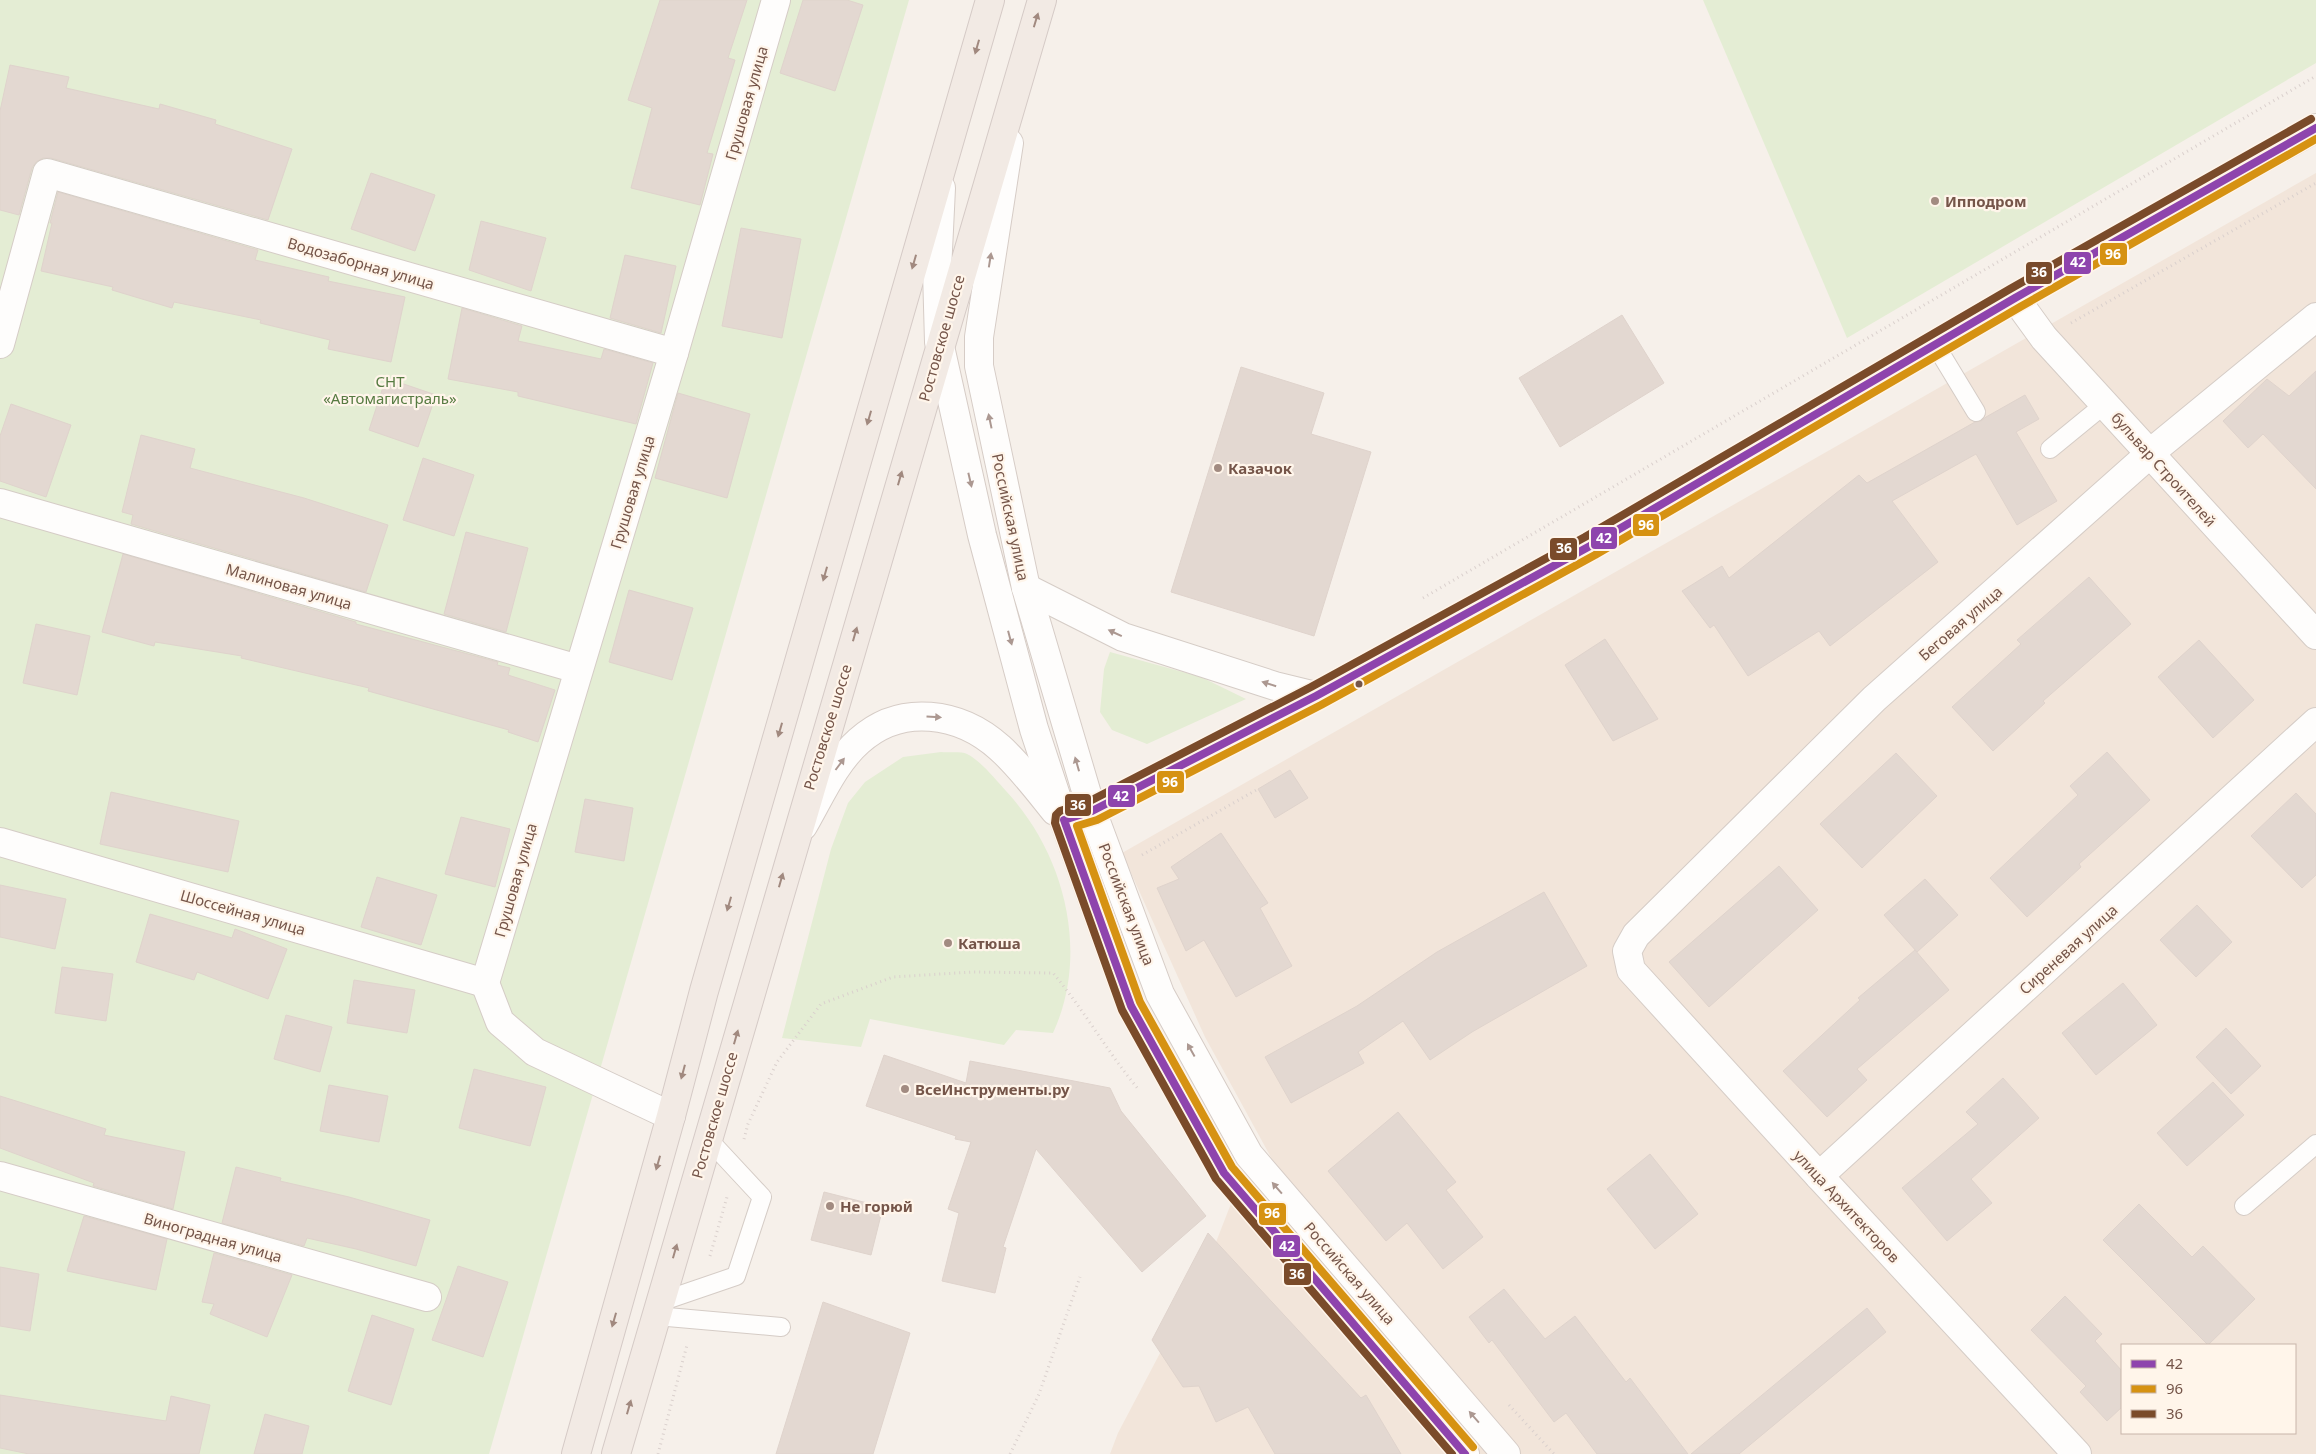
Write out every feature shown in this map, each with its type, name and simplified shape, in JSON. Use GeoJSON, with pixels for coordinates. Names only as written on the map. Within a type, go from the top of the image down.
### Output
{"type":"FeatureCollection","features":[{"type":"Feature","properties":{"kind":"highway"},"geometry":{"type":"LineString","coordinates":[[576,1454],[671,1116],[704,991],[990,0]]}},
{"type":"Feature","properties":{"kind":"highway","name":"Ростовское шоссе"},"geometry":{"type":"LineString","coordinates":[[616,1454],[789,852],[827,731],[939,342],[1042,0]]}},
{"type":"Feature","properties":{"kind":"street","name":"Грушовая улица"},"geometry":{"type":"LineString","coordinates":[[485,983],[674,353],[776,0]]}},
{"type":"Feature","properties":{"kind":"street","name":"Российская улица"},"geometry":{"type":"LineString","coordinates":[[1020,74],[987,277],[979,337],[979,366],[1026,588],[1092,811],[1160,994],[1249,1155],[1506,1454]]}},
{"type":"Feature","properties":{"kind":"street"},"geometry":{"type":"LineString","coordinates":[[789,852],[838,765],[859,740],[886,722],[915,715],[945,718],[978,731],[1000,748],[1064,820],[1092,811],[1316,696],[1590,546],[1936,346],[2015,298],[2316,128]]}},
{"type":"Feature","properties":{"kind":"street","name":"Российская улица"},"geometry":{"type":"LineString","coordinates":[[942,164],[937,271],[939,342],[982,534],[1034,729],[1064,820],[1131,1006],[1224,1173],[1465,1454]]}},
{"type":"Feature","properties":{"kind":"street","name":"Водозаборная улица"},"geometry":{"type":"LineString","coordinates":[[0,344],[47,174],[674,353]]}},
{"type":"Feature","properties":{"kind":"street","name":"бульвар Строителей"},"geometry":{"type":"LineString","coordinates":[[2015,298],[2044,338],[2316,635]]}},
{"type":"Feature","properties":{"kind":"street","name":"Беговая улица"},"geometry":{"type":"LineString","coordinates":[[1627,951],[1636,935],[1874,699],[2150,455],[2316,317]]}},
{"type":"Feature","properties":{"kind":"street","name":"Малиновая улица"},"geometry":{"type":"LineString","coordinates":[[0,503],[578,669]]}},
{"type":"Feature","properties":{"kind":"street"},"geometry":{"type":"LineString","coordinates":[[1026,588],[1123,637],[1275,686],[1316,696]]}},
{"type":"Feature","properties":{"kind":"street","name":"Сиреневая улица"},"geometry":{"type":"LineString","coordinates":[[1819,1176],[2316,722]]}},
{"type":"Feature","properties":{"kind":"street","name":"Шоссейная улица"},"geometry":{"type":"LineString","coordinates":[[0,842],[485,983]]}},
{"type":"Feature","properties":{"kind":"street","name":"улица Архитекторов"},"geometry":{"type":"LineString","coordinates":[[1627,951],[1632,970],[1819,1176],[2077,1454]]}},
{"type":"Feature","properties":{"kind":"street"},"geometry":{"type":"LineString","coordinates":[[485,983],[500,1022],[535,1052],[671,1116]]}},
{"type":"Feature","properties":{"kind":"street","name":"Виноградная улица"},"geometry":{"type":"LineString","coordinates":[[0,1176],[426,1298]]}},
{"type":"Feature","properties":{"kind":"lane"},"geometry":{"type":"LineString","coordinates":[[1936,346],[1976,412]]}},
{"type":"Feature","properties":{"kind":"lane"},"geometry":{"type":"LineString","coordinates":[[2050,449],[2105,404]]}},
{"type":"Feature","properties":{"kind":"lane"},"geometry":{"type":"LineString","coordinates":[[658,1309],[701,1287],[736,1276],[759,1209],[762,1197],[708,1139]]}},
{"type":"Feature","properties":{"kind":"lane"},"geometry":{"type":"LineString","coordinates":[[2244,1206],[2316,1144]]}},
{"type":"Feature","properties":{"kind":"lane"},"geometry":{"type":"LineString","coordinates":[[658,1309],[693,1319],[781,1327]]}},
{"type":"Feature","properties":{"kind":"path"},"geometry":{"type":"LineString","coordinates":[[1418,601],[2316,76]]}},
{"type":"Feature","properties":{"kind":"path"},"geometry":{"type":"LineString","coordinates":[[2044,338],[2316,183]]}},
{"type":"Feature","properties":{"kind":"path"},"geometry":{"type":"LineString","coordinates":[[1134,860],[1258,789]]}},
{"type":"Feature","properties":{"kind":"path"},"geometry":{"type":"LineString","coordinates":[[701,1287],[748,1124],[777,1062],[822,1004],[893,977],[973,972],[1053,973],[1076,1001],[1118,1065]]}},
{"type":"Feature","properties":{"kind":"path"},"geometry":{"type":"LineString","coordinates":[[1010,1454],[1039,1394],[1080,1277]]}},
{"type":"Feature","properties":{"kind":"path"},"geometry":{"type":"LineString","coordinates":[[658,1454],[693,1319]]}},
{"type":"Feature","properties":{"kind":"shaded area"},"geometry":{"type":"Polygon","coordinates":[[[2316,173],[2316,1454],[1110,1454],[1118,1433],[1209,1260],[1234,1196],[1274,1163],[1205,1037],[1122,853],[2316,173]]]}},
{"type":"Feature","properties":{"kind":"green space","name":"СНТ «Автомагистраль»"},"geometry":{"type":"Polygon","coordinates":[[[0,0],[909,0],[489,1454],[0,1454],[0,0]]]}},
{"type":"Feature","properties":{"kind":"green space","name":"Ипподром"},"geometry":{"type":"Polygon","coordinates":[[[1703,0],[2316,0],[2316,63],[1847,338],[1703,0]]]}},
{"type":"Feature","properties":{"kind":"green space"},"geometry":{"type":"Polygon","coordinates":[[[1110,652],[1201,677],[1246,699],[1147,744],[1112,730],[1100,712],[1104,669],[1110,652]]]}},
{"type":"Feature","properties":{"kind":"green space"},"geometry":{"type":"Polygon","coordinates":[[[941,752],[967,754],[988,771],[1026,816],[1043,844],[1057,874],[1066,906],[1070,938],[1070,970],[1064,1002],[1053,1033],[1016,1030],[1004,1045],[870,1019],[861,1047],[782,1038],[831,849],[848,803],[865,782],[903,757],[941,752]]]}},
{"type":"Feature","properties":{"kind":"building"},"geometry":{"type":"Polygon","coordinates":[[[660,0],[747,0],[728,58],[735,60],[707,153],[713,154],[700,205],[631,188],[652,108],[628,100],[660,0]]]}},
{"type":"Feature","properties":{"kind":"building"},"geometry":{"type":"Polygon","coordinates":[[[803,0],[847,0],[863,5],[835,91],[780,73],[803,0]]]}},
{"type":"Feature","properties":{"kind":"building"},"geometry":{"type":"Polygon","coordinates":[[[10,65],[69,77],[66,88],[159,109],[160,104],[216,120],[215,124],[292,149],[268,220],[51,158],[43,158],[36,162],[32,168],[19,215],[0,210],[0,111],[10,65]]]}},
{"type":"Feature","properties":{"kind":"building"},"geometry":{"type":"Polygon","coordinates":[[[371,173],[435,195],[415,251],[351,229],[371,173]]]}},
{"type":"Feature","properties":{"kind":"building"},"geometry":{"type":"Polygon","coordinates":[[[58,192],[258,250],[255,260],[329,277],[328,281],[405,297],[391,362],[328,349],[330,340],[260,323],[261,320],[174,302],[172,308],[112,290],[113,287],[41,271],[58,192]]]}},
{"type":"Feature","properties":{"kind":"building"},"geometry":{"type":"Polygon","coordinates":[[[481,221],[546,238],[531,291],[469,270],[481,221]]]}},
{"type":"Feature","properties":{"kind":"building"},"geometry":{"type":"Polygon","coordinates":[[[741,228],[801,239],[782,338],[722,326],[741,228]]]}},
{"type":"Feature","properties":{"kind":"building"},"geometry":{"type":"Polygon","coordinates":[[[625,255],[676,266],[661,333],[610,318],[625,255]]]}},
{"type":"Feature","properties":{"kind":"building"},"geometry":{"type":"Polygon","coordinates":[[[462,308],[522,326],[518,341],[601,359],[604,349],[653,363],[636,424],[518,396],[518,392],[448,379],[462,308]]]}},
{"type":"Feature","properties":{"kind":"building"},"geometry":{"type":"Polygon","coordinates":[[[1622,315],[1664,383],[1560,447],[1519,378],[1622,315]]]}},
{"type":"Feature","properties":{"kind":"building"},"geometry":{"type":"Polygon","coordinates":[[[1241,367],[1324,393],[1311,434],[1371,452],[1314,636],[1171,592],[1241,367]]]}},
{"type":"Feature","properties":{"kind":"building"},"geometry":{"type":"Polygon","coordinates":[[[2316,371],[2316,489],[2263,434],[2248,448],[2223,421],[2267,379],[2289,396],[2316,371]]]}},
{"type":"Feature","properties":{"kind":"building"},"geometry":{"type":"Polygon","coordinates":[[[386,378],[436,395],[418,447],[369,430],[386,378]]]}},
{"type":"Feature","properties":{"kind":"building"},"geometry":{"type":"Polygon","coordinates":[[[678,393],[750,414],[727,498],[655,478],[678,393]]]}},
{"type":"Feature","properties":{"kind":"building"},"geometry":{"type":"Polygon","coordinates":[[[2025,395],[2039,419],[2016,432],[2057,501],[2017,525],[1976,454],[1892,501],[1938,562],[1830,646],[1819,631],[1748,676],[1714,625],[1710,628],[1682,591],[1722,566],[1729,578],[1859,475],[1867,483],[2025,395]]]}},
{"type":"Feature","properties":{"kind":"building"},"geometry":{"type":"Polygon","coordinates":[[[11,404],[71,425],[46,497],[0,481],[0,436],[11,404]]]}},
{"type":"Feature","properties":{"kind":"building"},"geometry":{"type":"Polygon","coordinates":[[[141,435],[195,449],[190,468],[304,498],[388,525],[366,592],[131,524],[133,515],[122,512],[141,435]]]}},
{"type":"Feature","properties":{"kind":"building"},"geometry":{"type":"Polygon","coordinates":[[[423,458],[474,475],[454,536],[403,520],[423,458]]]}},
{"type":"Feature","properties":{"kind":"building"},"geometry":{"type":"Polygon","coordinates":[[[466,532],[528,548],[506,632],[444,614],[466,532]]]}},
{"type":"Feature","properties":{"kind":"building"},"geometry":{"type":"Polygon","coordinates":[[[123,554],[356,622],[356,624],[498,662],[497,665],[510,668],[508,675],[555,690],[538,742],[508,732],[509,730],[368,691],[369,688],[241,658],[242,656],[155,642],[154,646],[102,632],[123,554]]]}},
{"type":"Feature","properties":{"kind":"building"},"geometry":{"type":"Polygon","coordinates":[[[2089,577],[2131,624],[2043,701],[2045,703],[1993,751],[1952,707],[2021,644],[2017,640],[2089,577]]]}},
{"type":"Feature","properties":{"kind":"building"},"geometry":{"type":"Polygon","coordinates":[[[629,590],[693,608],[672,680],[609,662],[629,590]]]}},
{"type":"Feature","properties":{"kind":"building"},"geometry":{"type":"Polygon","coordinates":[[[36,624],[90,636],[77,695],[23,683],[36,624]]]}},
{"type":"Feature","properties":{"kind":"building"},"geometry":{"type":"Polygon","coordinates":[[[1605,639],[1658,719],[1613,741],[1565,665],[1605,639]]]}},
{"type":"Feature","properties":{"kind":"building"},"geometry":{"type":"Polygon","coordinates":[[[2199,640],[2254,700],[2213,738],[2158,677],[2199,640]]]}},
{"type":"Feature","properties":{"kind":"building"},"geometry":{"type":"Polygon","coordinates":[[[2107,752],[2150,800],[2079,864],[2081,867],[2027,917],[1990,878],[2078,795],[2070,786],[2107,752]]]}},
{"type":"Feature","properties":{"kind":"building"},"geometry":{"type":"Polygon","coordinates":[[[1896,753],[1937,796],[1862,868],[1820,824],[1896,753]]]}},
{"type":"Feature","properties":{"kind":"building"},"geometry":{"type":"Polygon","coordinates":[[[1290,770],[1308,798],[1275,818],[1258,789],[1290,770]]]}},
{"type":"Feature","properties":{"kind":"building"},"geometry":{"type":"Polygon","coordinates":[[[111,792],[239,821],[228,872],[100,844],[111,792]]]}},
{"type":"Feature","properties":{"kind":"building"},"geometry":{"type":"Polygon","coordinates":[[[2296,793],[2316,814],[2316,875],[2302,888],[2251,836],[2296,793]]]}},
{"type":"Feature","properties":{"kind":"building"},"geometry":{"type":"Polygon","coordinates":[[[585,799],[633,808],[624,861],[575,852],[585,799]]]}},
{"type":"Feature","properties":{"kind":"building"},"geometry":{"type":"Polygon","coordinates":[[[461,817],[510,829],[495,887],[445,874],[461,817]]]}},
{"type":"Feature","properties":{"kind":"building"},"geometry":{"type":"Polygon","coordinates":[[[1221,833],[1268,903],[1260,908],[1292,966],[1236,997],[1204,940],[1186,951],[1157,888],[1179,879],[1171,867],[1221,833]]]}},
{"type":"Feature","properties":{"kind":"building"},"geometry":{"type":"Polygon","coordinates":[[[1779,866],[1818,910],[1709,1007],[1669,962],[1779,866]]]}},
{"type":"Feature","properties":{"kind":"building"},"geometry":{"type":"Polygon","coordinates":[[[377,877],[437,895],[421,945],[361,927],[377,877]]]}},
{"type":"Feature","properties":{"kind":"building"},"geometry":{"type":"Polygon","coordinates":[[[1925,879],[1958,915],[1917,952],[1884,915],[1925,879]]]}},
{"type":"Feature","properties":{"kind":"building"},"geometry":{"type":"Polygon","coordinates":[[[0,885],[66,899],[55,949],[0,937],[0,885]]]}},
{"type":"Feature","properties":{"kind":"building"},"geometry":{"type":"Polygon","coordinates":[[[1544,892],[1587,966],[1472,1032],[1430,1060],[1403,1021],[1358,1052],[1364,1063],[1291,1103],[1265,1057],[1357,1006],[1437,952],[1544,892]]]}},
{"type":"Feature","properties":{"kind":"building"},"geometry":{"type":"Polygon","coordinates":[[[2197,905],[2232,942],[2196,977],[2160,940],[2197,905]]]}},
{"type":"Feature","properties":{"kind":"building"},"geometry":{"type":"Polygon","coordinates":[[[150,914],[232,938],[235,929],[287,949],[268,999],[197,972],[194,980],[136,962],[150,914]]]}},
{"type":"Feature","properties":{"kind":"building"},"geometry":{"type":"Polygon","coordinates":[[[1915,950],[1949,990],[1857,1069],[1867,1080],[1827,1117],[1783,1071],[1860,1000],[1858,998],[1915,950]]]}},
{"type":"Feature","properties":{"kind":"building"},"geometry":{"type":"Polygon","coordinates":[[[62,967],[113,974],[106,1021],[55,1013],[62,967]]]}},
{"type":"Feature","properties":{"kind":"building"},"geometry":{"type":"Polygon","coordinates":[[[354,980],[415,990],[407,1033],[347,1023],[354,980]]]}},
{"type":"Feature","properties":{"kind":"building"},"geometry":{"type":"Polygon","coordinates":[[[2123,983],[2157,1025],[2096,1075],[2062,1033],[2123,983]]]}},
{"type":"Feature","properties":{"kind":"building"},"geometry":{"type":"Polygon","coordinates":[[[286,1015],[332,1027],[320,1072],[274,1059],[286,1015]]]}},
{"type":"Feature","properties":{"kind":"building"},"geometry":{"type":"Polygon","coordinates":[[[2226,1028],[2261,1066],[2231,1094],[2196,1057],[2226,1028]]]}},
{"type":"Feature","properties":{"kind":"building"},"geometry":{"type":"Polygon","coordinates":[[[884,1055],[966,1083],[970,1061],[1110,1088],[1121,1111],[1206,1216],[1142,1272],[1036,1149],[1003,1247],[1006,1248],[995,1293],[942,1281],[959,1213],[948,1209],[971,1142],[955,1139],[956,1136],[866,1106],[884,1055]]]}},
{"type":"Feature","properties":{"kind":"building"},"geometry":{"type":"Polygon","coordinates":[[[474,1069],[546,1087],[530,1146],[459,1128],[474,1069]]]}},
{"type":"Feature","properties":{"kind":"building"},"geometry":{"type":"Polygon","coordinates":[[[2003,1078],[2039,1118],[1971,1179],[1992,1203],[1947,1241],[1902,1188],[1978,1124],[1966,1112],[2003,1078]]]}},
{"type":"Feature","properties":{"kind":"building"},"geometry":{"type":"Polygon","coordinates":[[[2213,1082],[2244,1115],[2187,1166],[2157,1133],[2213,1082]]]}},
{"type":"Feature","properties":{"kind":"building"},"geometry":{"type":"Polygon","coordinates":[[[329,1085],[388,1096],[379,1142],[320,1131],[329,1085]]]}},
{"type":"Feature","properties":{"kind":"building"},"geometry":{"type":"Polygon","coordinates":[[[0,1096],[106,1129],[104,1135],[185,1152],[173,1209],[93,1186],[94,1183],[0,1148],[0,1096]]]}},
{"type":"Feature","properties":{"kind":"building"},"geometry":{"type":"Polygon","coordinates":[[[1398,1112],[1456,1182],[1446,1190],[1483,1237],[1443,1269],[1407,1223],[1386,1241],[1328,1171],[1398,1112]]]}},
{"type":"Feature","properties":{"kind":"building"},"geometry":{"type":"Polygon","coordinates":[[[1650,1154],[1698,1214],[1655,1249],[1607,1189],[1650,1154]]]}},
{"type":"Feature","properties":{"kind":"building"},"geometry":{"type":"Polygon","coordinates":[[[236,1167],[281,1178],[280,1181],[349,1197],[430,1220],[416,1266],[356,1249],[307,1238],[304,1246],[222,1223],[236,1167]]]}},
{"type":"Feature","properties":{"kind":"building"},"geometry":{"type":"Polygon","coordinates":[[[824,1192],[883,1207],[871,1255],[811,1240],[824,1192]]]}},
{"type":"Feature","properties":{"kind":"building"},"geometry":{"type":"Polygon","coordinates":[[[2139,1204],[2192,1257],[2203,1246],[2255,1299],[2207,1344],[2103,1240],[2139,1204]]]}},
{"type":"Feature","properties":{"kind":"building"},"geometry":{"type":"Polygon","coordinates":[[[84,1216],[167,1239],[156,1290],[67,1271],[84,1216]]]}},
{"type":"Feature","properties":{"kind":"building"},"geometry":{"type":"Polygon","coordinates":[[[1208,1233],[1361,1398],[1366,1395],[1401,1454],[1275,1454],[1248,1407],[1216,1422],[1199,1386],[1183,1387],[1152,1340],[1208,1233]]]}},
{"type":"Feature","properties":{"kind":"building"},"geometry":{"type":"Polygon","coordinates":[[[214,1253],[292,1275],[267,1337],[210,1314],[214,1304],[202,1302],[214,1253]]]}},
{"type":"Feature","properties":{"kind":"building"},"geometry":{"type":"Polygon","coordinates":[[[458,1266],[508,1282],[483,1357],[432,1340],[458,1266]]]}},
{"type":"Feature","properties":{"kind":"building"},"geometry":{"type":"Polygon","coordinates":[[[0,1267],[39,1274],[30,1331],[0,1326],[0,1267]]]}},
{"type":"Feature","properties":{"kind":"building"},"geometry":{"type":"Polygon","coordinates":[[[1504,1289],[1545,1339],[1575,1316],[1626,1382],[1630,1378],[1688,1454],[1597,1454],[1566,1413],[1554,1422],[1492,1340],[1489,1343],[1469,1317],[1504,1289]]]}},
{"type":"Feature","properties":{"kind":"building"},"geometry":{"type":"Polygon","coordinates":[[[2065,1296],[2102,1334],[2095,1341],[2121,1370],[2121,1408],[2107,1421],[2080,1392],[2086,1386],[2031,1330],[2065,1296]]]}},
{"type":"Feature","properties":{"kind":"building"},"geometry":{"type":"Polygon","coordinates":[[[823,1302],[910,1333],[873,1454],[776,1454],[823,1302]]]}},
{"type":"Feature","properties":{"kind":"building"},"geometry":{"type":"Polygon","coordinates":[[[1867,1308],[1886,1332],[1739,1454],[1691,1454],[1867,1308]]]}},
{"type":"Feature","properties":{"kind":"building"},"geometry":{"type":"Polygon","coordinates":[[[372,1315],[414,1329],[391,1405],[348,1391],[372,1315]]]}},
{"type":"Feature","properties":{"kind":"building"},"geometry":{"type":"Polygon","coordinates":[[[0,1395],[166,1421],[171,1396],[210,1405],[199,1454],[29,1454],[0,1448],[0,1395]]]}},
{"type":"Feature","properties":{"kind":"building"},"geometry":{"type":"Polygon","coordinates":[[[265,1414],[309,1426],[302,1454],[254,1454],[265,1414]]]}},
{"type":"Feature","properties":{"kind":"transit line","name":"36"},"geometry":{"type":"LineString","coordinates":[[1452,1454],[1216,1179],[1122,1010],[1055,823],[1056,815],[1060,811],[1088,802],[1311,687],[1585,537],[2010,289],[2311,119]]}},
{"type":"Feature","properties":{"kind":"transit line","name":"42"},"geometry":{"type":"LineString","coordinates":[[1465,1454],[1224,1173],[1131,1006],[1064,820],[1092,811],[1316,696],[1590,546],[2015,298],[2316,128]]}},
{"type":"Feature","properties":{"kind":"transit line","name":"96"},"geometry":{"type":"LineString","coordinates":[[1473,1447],[1232,1167],[1140,1002],[1077,826],[1097,820],[1321,705],[1595,555],[2020,307],[2316,139]]}},
{"type":"Feature","properties":{"kind":"place","name":"Ипподром"},"geometry":{"type":"Point","coordinates":[1935,201]}},
{"type":"Feature","properties":{"kind":"place","name":"Казачок"},"geometry":{"type":"Point","coordinates":[1218,468]}},
{"type":"Feature","properties":{"kind":"place","name":"Катюша"},"geometry":{"type":"Point","coordinates":[948,943]}},
{"type":"Feature","properties":{"kind":"place","name":"ВсеИнструменты.ру"},"geometry":{"type":"Point","coordinates":[905,1089]}},
{"type":"Feature","properties":{"kind":"place","name":"Не горюй"},"geometry":{"type":"Point","coordinates":[830,1206]}}]}
